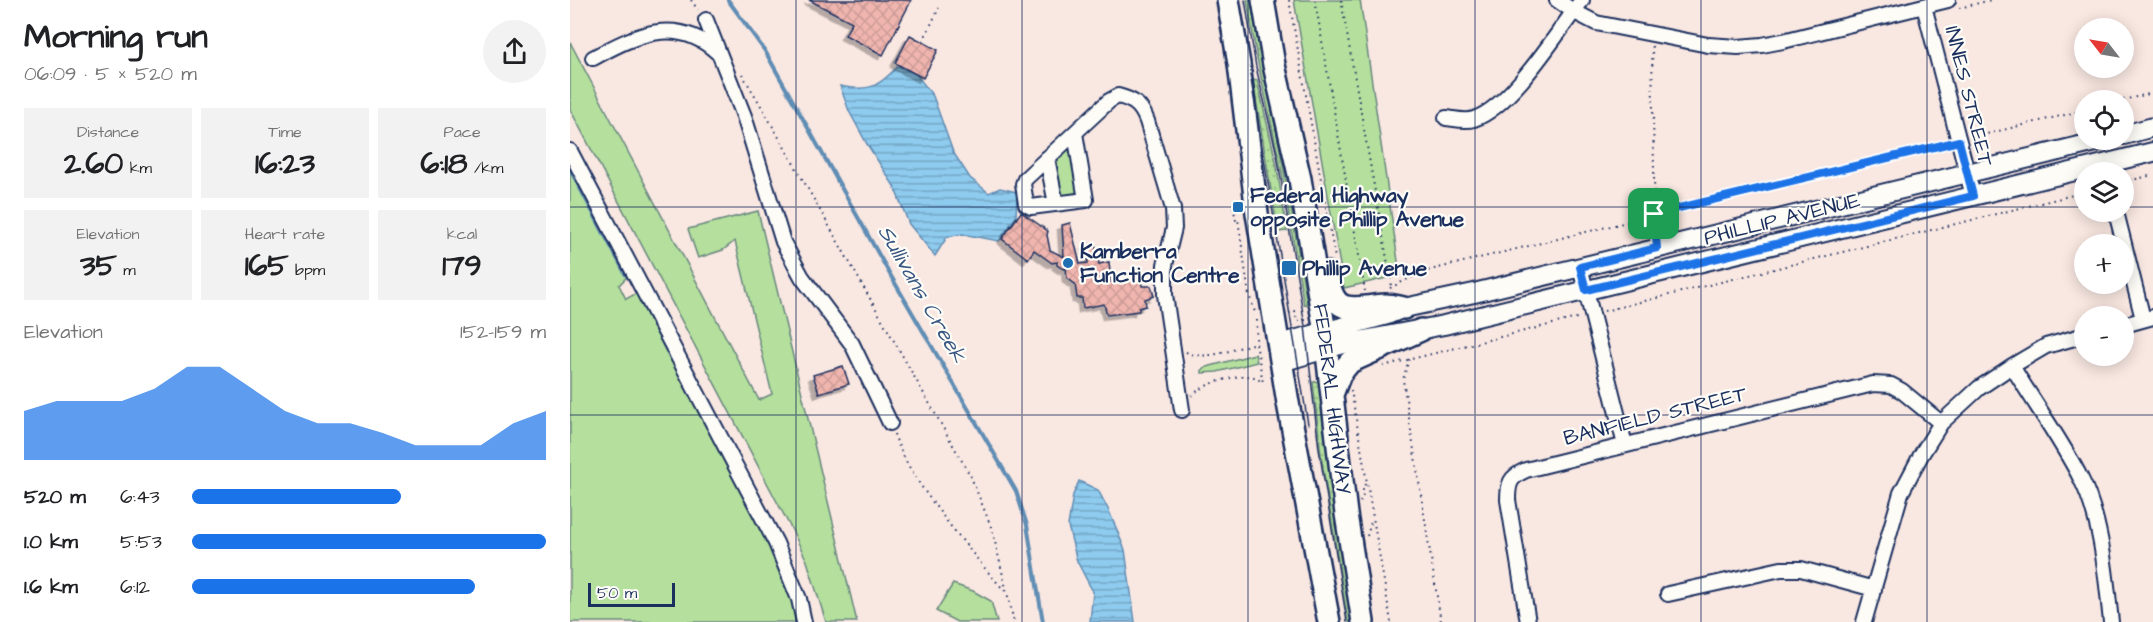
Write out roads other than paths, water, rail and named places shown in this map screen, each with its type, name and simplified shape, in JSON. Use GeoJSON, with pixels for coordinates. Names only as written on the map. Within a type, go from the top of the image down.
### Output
{"type":"FeatureCollection","features":[{"type":"Feature","properties":{"kind":"highway"},"geometry":{"type":"LineString","coordinates":[[1215,0],[1234,38]]}},
{"type":"Feature","properties":{"kind":"highway","name":"FEDERAL HIGHWAY"},"geometry":{"type":"LineString","coordinates":[[1228,0],[1257,213],[1300,476],[1329,622]]}},
{"type":"Feature","properties":{"kind":"highway","name":"FEDERAL HIGHWAY"},"geometry":{"type":"LineString","coordinates":[[1263,0],[1274,64],[1300,180],[1326,340],[1342,392],[1346,514],[1363,622]]}},
{"type":"Feature","properties":{"kind":"highway"},"geometry":{"type":"LineString","coordinates":[[1300,180],[1309,188],[1316,202],[1329,289],[1334,298],[1351,309],[1387,305],[1404,308]]}},
{"type":"Feature","properties":{"kind":"highway"},"geometry":{"type":"LineString","coordinates":[[1342,392],[1341,372],[1350,362],[1421,330]]}},
{"type":"Feature","properties":{"kind":"main road"},"geometry":{"type":"LineString","coordinates":[[2134,133],[2153,128]]}},
{"type":"Feature","properties":{"kind":"main road","name":"PHILLIP AVENUE"},"geometry":{"type":"LineString","coordinates":[[1280,353],[1326,340],[1404,308],[2074,147]]}},
{"type":"Feature","properties":{"kind":"main road","name":"PHILLIP AVENUE"},"geometry":{"type":"LineString","coordinates":[[2123,162],[2153,152]]}},
{"type":"Feature","properties":{"kind":"main road","name":"PHILLIP AVENUE"},"geometry":{"type":"LineString","coordinates":[[1326,340],[1343,344],[1421,330],[1973,196],[2074,175]]}},
{"type":"Feature","properties":{"kind":"street"},"geometry":{"type":"LineString","coordinates":[[1557,0],[1578,6],[1596,22],[1708,45],[1762,45],[1924,6],[1954,4]]}},
{"type":"Feature","properties":{"kind":"street"},"geometry":{"type":"LineString","coordinates":[[1446,118],[1472,120],[1492,110],[1514,90],[1578,6]]}},
{"type":"Feature","properties":{"kind":"street","name":"INNES STREET"},"geometry":{"type":"LineString","coordinates":[[1924,6],[1973,196]]}},
{"type":"Feature","properties":{"kind":"street"},"geometry":{"type":"LineString","coordinates":[[706,20],[755,149],[783,242],[802,277],[852,344],[890,423]]}},
{"type":"Feature","properties":{"kind":"street"},"geometry":{"type":"LineString","coordinates":[[593,58],[615,46],[644,35],[664,31],[680,31],[696,36],[719,53]]}},
{"type":"Feature","properties":{"kind":"street"},"geometry":{"type":"LineString","coordinates":[[1074,133],[1086,200],[1031,207],[1026,204],[1023,184],[1025,179],[1047,158],[1074,133],[1109,101],[1118,96],[1131,99],[1138,105],[1147,121],[1173,209],[1174,228],[1165,265],[1165,295],[1182,410]]}},
{"type":"Feature","properties":{"kind":"street"},"geometry":{"type":"LineString","coordinates":[[570,151],[776,543],[799,599],[804,622]]}},
{"type":"Feature","properties":{"kind":"street"},"geometry":{"type":"LineString","coordinates":[[1047,158],[1056,204]]}},
{"type":"Feature","properties":{"kind":"street"},"geometry":{"type":"LineString","coordinates":[[2119,222],[2148,318]]}},
{"type":"Feature","properties":{"kind":"street"},"geometry":{"type":"LineString","coordinates":[[1580,267],[1626,445]]}},
{"type":"Feature","properties":{"kind":"street"},"geometry":{"type":"LineString","coordinates":[[1864,622],[1901,493],[1921,454],[1941,423],[1979,388],[2012,366],[2046,346],[2074,338]]}},
{"type":"Feature","properties":{"kind":"street"},"geometry":{"type":"LineString","coordinates":[[2012,366],[2082,480],[2096,521],[2111,622]]}},
{"type":"Feature","properties":{"kind":"street","name":"BANFIELD STREET"},"geometry":{"type":"LineString","coordinates":[[1528,622],[1508,486],[1515,475],[1526,470],[1873,384],[1891,385],[1902,391],[1941,423]]}},
{"type":"Feature","properties":{"kind":"street"},"geometry":{"type":"LineString","coordinates":[[1668,594],[1781,569],[1801,568],[1874,589]]}},
{"type":"Feature","properties":{"kind":"water"},"geometry":{"type":"Polygon","coordinates":[[[898,66],[916,74],[933,96],[953,152],[970,178],[989,193],[1000,188],[1017,192],[1016,217],[999,241],[962,234],[947,237],[935,256],[909,224],[894,186],[849,111],[840,86],[866,88],[873,86],[885,79],[898,66]]]}},
{"type":"Feature","properties":{"kind":"water"},"geometry":{"type":"Polygon","coordinates":[[[1079,481],[1098,490],[1125,550],[1135,622],[1090,622],[1093,592],[1077,561],[1068,526],[1073,495],[1079,481]]]}},
{"type":"Feature","properties":{"kind":"waterway","name":"Sullivans Creek"},"geometry":{"type":"LineString","coordinates":[[728,0],[765,51],[888,271],[1016,491],[1027,525],[1043,622]]}},
{"type":"Feature","properties":{"kind":"waterway"},"geometry":{"type":"LineString","coordinates":[[570,169],[626,275]]}},
{"type":"Feature","properties":{"kind":"waterway"},"geometry":{"type":"LineString","coordinates":[[638,295],[672,360]]}},
{"type":"Feature","properties":{"kind":"tram line"},"geometry":{"type":"LineString","coordinates":[[1245,0],[1256,67],[1277,155],[1286,209],[1305,326],[1319,449],[1347,622]]}},
{"type":"Feature","properties":{"kind":"tram line"},"geometry":{"type":"LineString","coordinates":[[1250,74],[1308,424]]}},
{"type":"Feature","properties":{"kind":"place","name":"Federal Highway opposite Phillip Avenue"},"geometry":{"type":"Point","coordinates":[1238,207]}},
{"type":"Feature","properties":{"kind":"place","name":"Kamberra Function Centre"},"geometry":{"type":"Point","coordinates":[1068,263]}},
{"type":"Feature","properties":{"kind":"place","name":"Phillip Avenue"},"geometry":{"type":"Point","coordinates":[1289,268]}}]}
